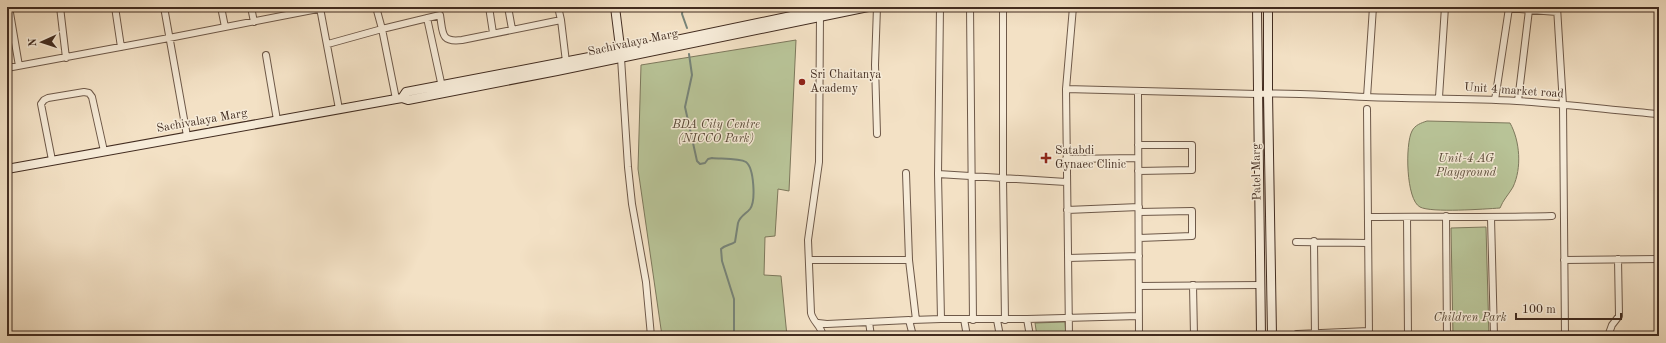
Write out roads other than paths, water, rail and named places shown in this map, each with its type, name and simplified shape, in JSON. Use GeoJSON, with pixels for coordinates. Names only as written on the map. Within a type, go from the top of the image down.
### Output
{"type":"FeatureCollection","features":[{"type":"Feature","properties":{"kind":"main road"},"geometry":{"type":"LineString","coordinates":[[615,7],[621,55]]}},
{"type":"Feature","properties":{"kind":"main road","name":"Sachivalaya Marg"},"geometry":{"type":"LineString","coordinates":[[820,13],[834,7]]}},
{"type":"Feature","properties":{"kind":"main road","name":"Sachivalaya Marg"},"geometry":{"type":"LineString","coordinates":[[7,169],[399,98],[408,100],[820,13],[868,7]]}},
{"type":"Feature","properties":{"kind":"main road","name":"Patel Marg"},"geometry":{"type":"LineString","coordinates":[[1257,7],[1261,336]]}},
{"type":"Feature","properties":{"kind":"main road","name":"Patel Marg"},"geometry":{"type":"LineString","coordinates":[[1268,7],[1272,336]]}},
{"type":"Feature","properties":{"kind":"main road","name":"Sachivalaya Marg"},"geometry":{"type":"LineString","coordinates":[[399,98],[406,92],[442,87],[566,62],[621,55]]}},
{"type":"Feature","properties":{"kind":"street"},"geometry":{"type":"LineString","coordinates":[[9,7],[19,66]]}},
{"type":"Feature","properties":{"kind":"street"},"geometry":{"type":"LineString","coordinates":[[60,7],[66,58]]}},
{"type":"Feature","properties":{"kind":"street"},"geometry":{"type":"LineString","coordinates":[[115,7],[121,47]]}},
{"type":"Feature","properties":{"kind":"street"},"geometry":{"type":"LineString","coordinates":[[164,7],[186,136]]}},
{"type":"Feature","properties":{"kind":"street"},"geometry":{"type":"LineString","coordinates":[[221,7],[224,27]]}},
{"type":"Feature","properties":{"kind":"street"},"geometry":{"type":"LineString","coordinates":[[251,7],[254,22]]}},
{"type":"Feature","properties":{"kind":"street"},"geometry":{"type":"LineString","coordinates":[[7,68],[254,22],[298,10],[325,7],[328,44],[339,109]]}},
{"type":"Feature","properties":{"kind":"street"},"geometry":{"type":"LineString","coordinates":[[376,7],[399,98]]}},
{"type":"Feature","properties":{"kind":"street"},"geometry":{"type":"LineString","coordinates":[[440,7],[443,36],[445,39],[450,41],[462,40],[561,20]]}},
{"type":"Feature","properties":{"kind":"street"},"geometry":{"type":"LineString","coordinates":[[488,7],[493,33]]}},
{"type":"Feature","properties":{"kind":"street"},"geometry":{"type":"LineString","coordinates":[[508,7],[512,29]]}},
{"type":"Feature","properties":{"kind":"street"},"geometry":{"type":"LineString","coordinates":[[558,7],[566,62]]}},
{"type":"Feature","properties":{"kind":"street"},"geometry":{"type":"LineString","coordinates":[[877,7],[875,65],[878,134]]}},
{"type":"Feature","properties":{"kind":"street"},"geometry":{"type":"LineString","coordinates":[[940,7],[938,174],[940,319]]}},
{"type":"Feature","properties":{"kind":"street"},"geometry":{"type":"LineString","coordinates":[[970,7],[973,320]]}},
{"type":"Feature","properties":{"kind":"street"},"geometry":{"type":"LineString","coordinates":[[1003,7],[1005,320]]}},
{"type":"Feature","properties":{"kind":"street"},"geometry":{"type":"LineString","coordinates":[[1069,336],[1066,89],[1073,7]]}},
{"type":"Feature","properties":{"kind":"street"},"geometry":{"type":"LineString","coordinates":[[1367,97],[1374,7]]}},
{"type":"Feature","properties":{"kind":"street"},"geometry":{"type":"LineString","coordinates":[[1439,97],[1444,7]]}},
{"type":"Feature","properties":{"kind":"street"},"geometry":{"type":"LineString","coordinates":[[1493,7],[1529,10],[1557,9],[1564,105],[1565,336]]}},
{"type":"Feature","properties":{"kind":"street"},"geometry":{"type":"LineString","coordinates":[[1495,100],[1509,8]]}},
{"type":"Feature","properties":{"kind":"street"},"geometry":{"type":"LineString","coordinates":[[1518,101],[1529,10]]}},
{"type":"Feature","properties":{"kind":"street"},"geometry":{"type":"LineString","coordinates":[[820,13],[819,162],[808,240],[811,313],[812,317],[818,323],[823,336]]}},
{"type":"Feature","properties":{"kind":"street"},"geometry":{"type":"LineString","coordinates":[[328,44],[382,28],[440,15]]}},
{"type":"Feature","properties":{"kind":"street"},"geometry":{"type":"LineString","coordinates":[[426,18],[442,87]]}},
{"type":"Feature","properties":{"kind":"street"},"geometry":{"type":"LineString","coordinates":[[266,55],[277,120]]}},
{"type":"Feature","properties":{"kind":"street"},"geometry":{"type":"LineString","coordinates":[[621,55],[624,113],[632,204],[644,274],[651,336]]}},
{"type":"Feature","properties":{"kind":"street","name":"Unit 4 market road"},"geometry":{"type":"LineString","coordinates":[[1066,89],[1257,94],[1268,93],[1367,97],[1439,97],[1518,101],[1659,114]]}},
{"type":"Feature","properties":{"kind":"street"},"geometry":{"type":"LineString","coordinates":[[1138,91],[1140,336]]}},
{"type":"Feature","properties":{"kind":"street"},"geometry":{"type":"LineString","coordinates":[[52,160],[41,104],[48,98],[84,92],[89,93],[92,97],[104,152]]}},
{"type":"Feature","properties":{"kind":"street"},"geometry":{"type":"LineString","coordinates":[[1297,334],[1369,334],[1367,109]]}},
{"type":"Feature","properties":{"kind":"street"},"geometry":{"type":"LineString","coordinates":[[1138,145],[1192,145],[1192,170],[1138,171]]}},
{"type":"Feature","properties":{"kind":"street"},"geometry":{"type":"LineString","coordinates":[[1066,158],[1138,158]]}},
{"type":"Feature","properties":{"kind":"street"},"geometry":{"type":"LineString","coordinates":[[906,173],[913,336]]}},
{"type":"Feature","properties":{"kind":"street"},"geometry":{"type":"LineString","coordinates":[[938,174],[1066,182]]}},
{"type":"Feature","properties":{"kind":"street"},"geometry":{"type":"LineString","coordinates":[[1067,210],[1192,211],[1192,236],[1139,238]]}},
{"type":"Feature","properties":{"kind":"street"},"geometry":{"type":"LineString","coordinates":[[1368,217],[1446,216],[1492,218],[1552,216]]}},
{"type":"Feature","properties":{"kind":"street"},"geometry":{"type":"LineString","coordinates":[[1446,216],[1447,336]]}},
{"type":"Feature","properties":{"kind":"street"},"geometry":{"type":"LineString","coordinates":[[1407,217],[1408,336]]}},
{"type":"Feature","properties":{"kind":"street"},"geometry":{"type":"LineString","coordinates":[[1492,218],[1494,336]]}},
{"type":"Feature","properties":{"kind":"street"},"geometry":{"type":"LineString","coordinates":[[1296,242],[1314,241],[1368,243]]}},
{"type":"Feature","properties":{"kind":"street"},"geometry":{"type":"LineString","coordinates":[[1314,241],[1315,335]]}},
{"type":"Feature","properties":{"kind":"street"},"geometry":{"type":"LineString","coordinates":[[1068,258],[1139,256]]}},
{"type":"Feature","properties":{"kind":"street"},"geometry":{"type":"LineString","coordinates":[[1608,336],[1612,325],[1619,316],[1618,259]]}},
{"type":"Feature","properties":{"kind":"street"},"geometry":{"type":"LineString","coordinates":[[1564,260],[1659,259]]}},
{"type":"Feature","properties":{"kind":"street"},"geometry":{"type":"LineString","coordinates":[[809,260],[909,260]]}},
{"type":"Feature","properties":{"kind":"street"},"geometry":{"type":"LineString","coordinates":[[1193,285],[1194,336]]}},
{"type":"Feature","properties":{"kind":"street"},"geometry":{"type":"LineString","coordinates":[[1139,286],[1260,285]]}},
{"type":"Feature","properties":{"kind":"street"},"geometry":{"type":"LineString","coordinates":[[818,323],[827,324],[940,319],[1027,320],[1139,316]]}},
{"type":"Feature","properties":{"kind":"street"},"geometry":{"type":"LineString","coordinates":[[964,320],[967,336]]}},
{"type":"Feature","properties":{"kind":"street"},"geometry":{"type":"LineString","coordinates":[[997,320],[1000,336]]}},
{"type":"Feature","properties":{"kind":"street"},"geometry":{"type":"LineString","coordinates":[[1027,320],[1030,336]]}},
{"type":"Feature","properties":{"kind":"street"},"geometry":{"type":"LineString","coordinates":[[868,322],[871,336]]}},
{"type":"Feature","properties":{"kind":"waterway"},"geometry":{"type":"LineString","coordinates":[[683,7],[682,14],[687,28]]}},
{"type":"Feature","properties":{"kind":"waterway"},"geometry":{"type":"LineString","coordinates":[[689,54],[692,75],[685,107],[697,161],[700,164],[705,163],[708,159],[712,158],[743,161],[749,165],[752,177],[752,205],[738,223],[735,242],[721,249],[722,261],[734,299],[734,336]]}},
{"type":"Feature","properties":{"kind":"place","name":"Sri Chaitanya Academy"},"geometry":{"type":"Point","coordinates":[802,82]}},
{"type":"Feature","properties":{"kind":"place","name":"Satabdi Gynaec Clinic"},"geometry":{"type":"Point","coordinates":[1046,158]}},
{"type":"Feature","properties":{"kind":"park label","name":"BDA City Centre (NICCO Park)"},"geometry":{"type":"Point","coordinates":[716,132]}},
{"type":"Feature","properties":{"kind":"park label","name":"Unit-4 AG Playground"},"geometry":{"type":"Point","coordinates":[1466,166]}},
{"type":"Feature","properties":{"kind":"park label","name":"Children Park"},"geometry":{"type":"Point","coordinates":[1470,318]}}]}
